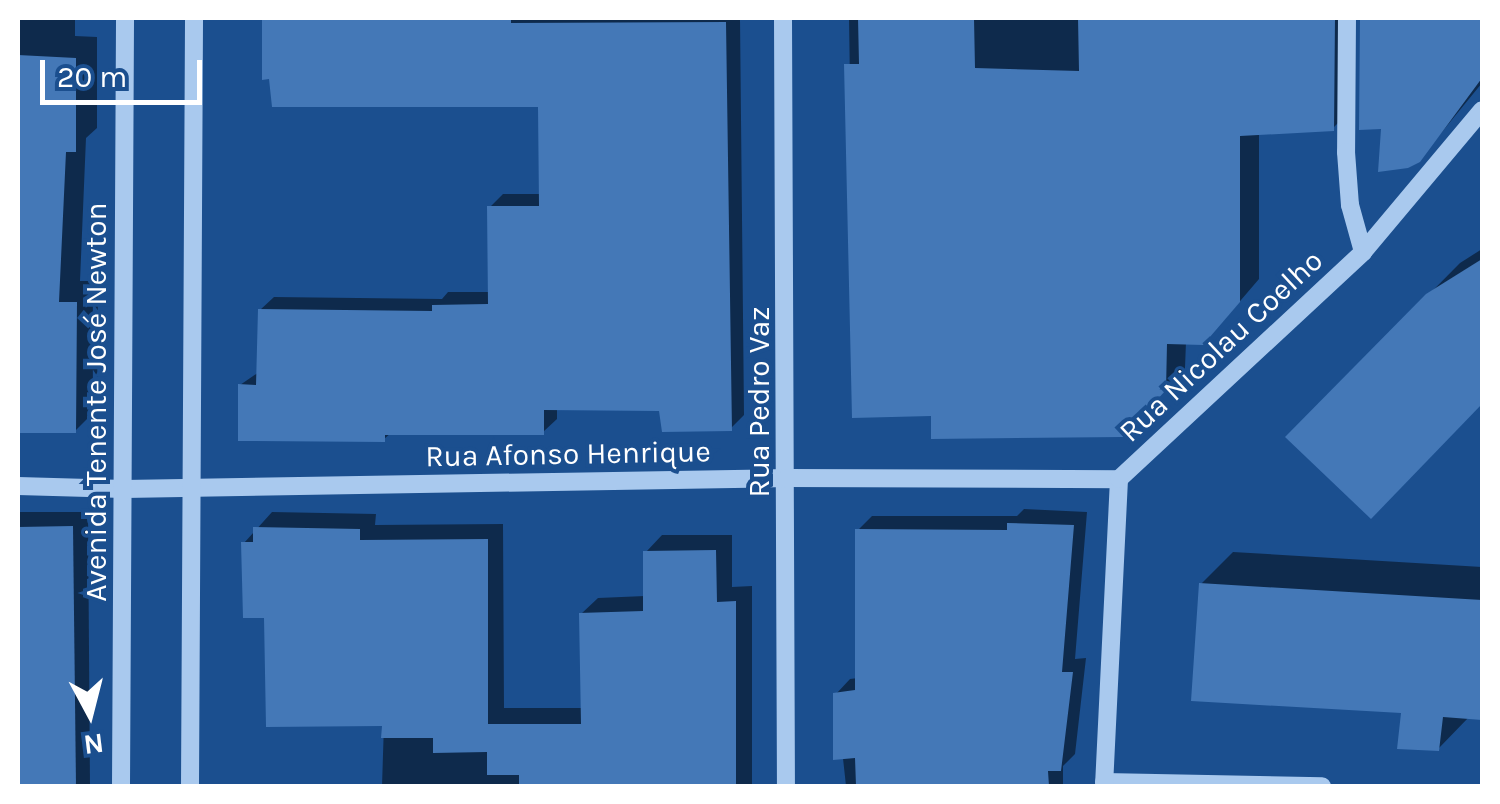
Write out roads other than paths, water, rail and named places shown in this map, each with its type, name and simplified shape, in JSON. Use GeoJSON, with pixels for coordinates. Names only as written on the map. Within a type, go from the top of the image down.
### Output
{"type":"FeatureCollection","features":[{"type":"Feature","properties":{"kind":"street","name":"Avenida Tenente José Newton"},"geometry":{"type":"LineString","coordinates":[[121,786],[125,18]]}},
{"type":"Feature","properties":{"kind":"street"},"geometry":{"type":"LineString","coordinates":[[190,786],[194,18]]}},
{"type":"Feature","properties":{"kind":"street","name":"Rua Pedro Vaz"},"geometry":{"type":"LineString","coordinates":[[783,18],[786,786]]}},
{"type":"Feature","properties":{"kind":"street"},"geometry":{"type":"LineString","coordinates":[[1347,18],[1346,152],[1350,205],[1364,252]]}},
{"type":"Feature","properties":{"kind":"street","name":"Rua Nicolau Coelho"},"geometry":{"type":"LineString","coordinates":[[1104,784],[1119,479],[1364,252],[1482,110]]}},
{"type":"Feature","properties":{"kind":"street","name":"Rua Afonso Henrique"},"geometry":{"type":"LineString","coordinates":[[18,486],[124,489],[787,478],[1119,479]]}},
{"type":"Feature","properties":{"kind":"street"},"geometry":{"type":"LineString","coordinates":[[1104,784],[1322,786]]}}]}
